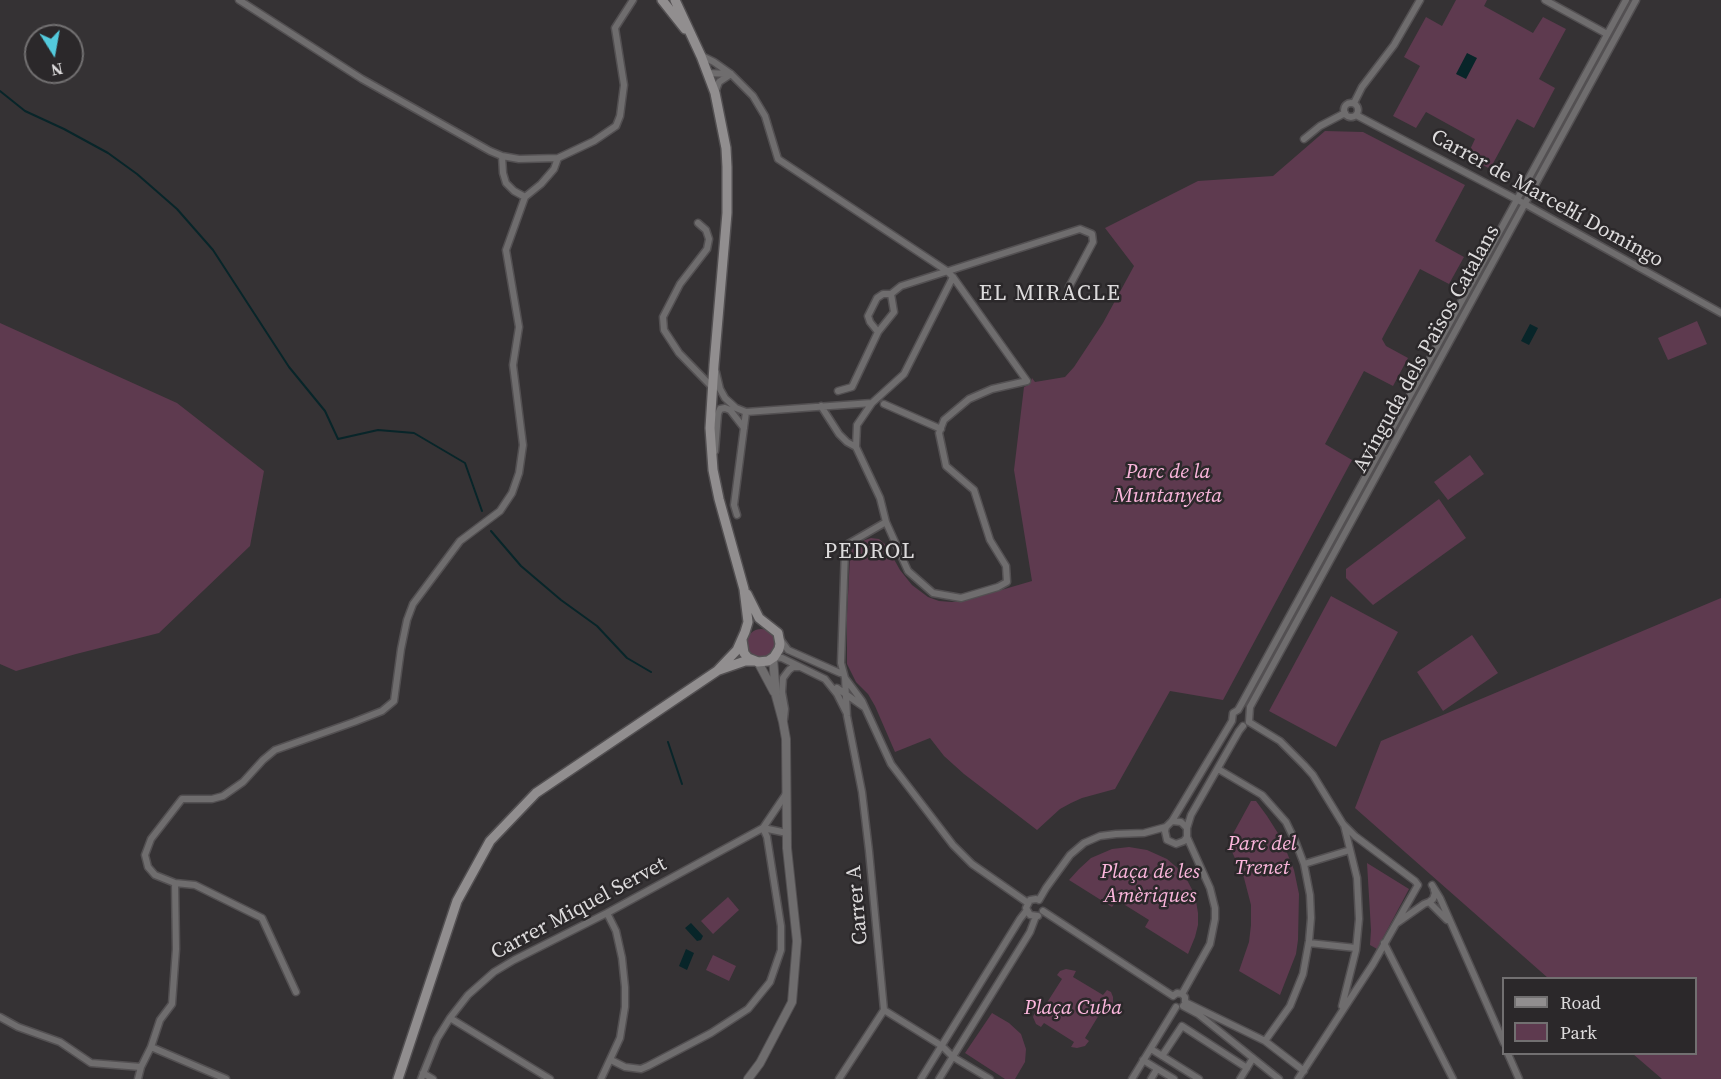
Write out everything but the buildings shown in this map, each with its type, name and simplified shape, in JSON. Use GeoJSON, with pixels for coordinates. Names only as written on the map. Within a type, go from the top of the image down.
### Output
{"type":"FeatureCollection","features":[{"type":"Feature","properties":{"kind":"main road"},"geometry":{"type":"LineString","coordinates":[[662,0],[694,40]]}},
{"type":"Feature","properties":{"kind":"main road"},"geometry":{"type":"LineString","coordinates":[[675,0],[708,73],[715,93],[725,141],[726,223],[710,428],[713,470],[744,589],[748,622],[742,647],[744,653],[756,662]]}},
{"type":"Feature","properties":{"kind":"main road"},"geometry":{"type":"LineString","coordinates":[[717,671],[745,661],[764,662],[773,658],[779,649],[778,633],[759,618],[744,589]]}},
{"type":"Feature","properties":{"kind":"main road"},"geometry":{"type":"LineString","coordinates":[[398,1079],[457,901],[490,841],[536,793],[717,671],[737,650],[744,636],[756,625],[769,626]]}},
{"type":"Feature","properties":{"kind":"street"},"geometry":{"type":"LineString","coordinates":[[239,0],[362,79],[490,151],[519,159],[558,158],[594,141],[616,126],[620,116],[624,86],[615,28],[633,0]]}},
{"type":"Feature","properties":{"kind":"street"},"geometry":{"type":"LineString","coordinates":[[1354,103],[1362,87],[1394,45],[1420,0]]}},
{"type":"Feature","properties":{"kind":"street"},"geometry":{"type":"LineString","coordinates":[[1545,0],[1607,34]]}},
{"type":"Feature","properties":{"kind":"street","name":"Avinguda dels Països Catalans"},"geometry":{"type":"LineString","coordinates":[[1238,710],[1626,0]]}},
{"type":"Feature","properties":{"kind":"street","name":"Avinguda dels Països Catalans"},"geometry":{"type":"LineString","coordinates":[[1187,828],[1191,815],[1247,721],[1250,707],[1636,0]]}},
{"type":"Feature","properties":{"kind":"street"},"geometry":{"type":"LineString","coordinates":[[701,56],[731,74],[753,96],[765,116],[778,159],[947,271],[953,277],[1027,381],[992,389],[969,399],[944,420],[940,429],[946,466],[974,490],[990,540],[1006,566],[1007,582],[961,598],[933,593],[908,571],[886,522],[880,498],[856,447],[857,425],[872,403],[904,374],[953,277]]}},
{"type":"Feature","properties":{"kind":"street"},"geometry":{"type":"LineString","coordinates":[[708,73],[719,65]]}},
{"type":"Feature","properties":{"kind":"street"},"geometry":{"type":"LineString","coordinates":[[708,73],[731,74]]}},
{"type":"Feature","properties":{"kind":"street"},"geometry":{"type":"LineString","coordinates":[[715,93],[719,82],[731,74]]}},
{"type":"Feature","properties":{"kind":"street"},"geometry":{"type":"LineString","coordinates":[[1345,114],[1346,105],[1354,103]]}},
{"type":"Feature","properties":{"kind":"street"},"geometry":{"type":"LineString","coordinates":[[1345,114],[1351,117],[1356,115],[1358,108],[1354,103]]}},
{"type":"Feature","properties":{"kind":"street"},"geometry":{"type":"LineString","coordinates":[[1304,139],[1320,126],[1345,114]]}},
{"type":"Feature","properties":{"kind":"street","name":"Carrer de Marcel·lí Domingo"},"geometry":{"type":"LineString","coordinates":[[1356,115],[1516,199],[1721,313]]}},
{"type":"Feature","properties":{"kind":"street"},"geometry":{"type":"LineString","coordinates":[[502,156],[506,183],[525,197]]}},
{"type":"Feature","properties":{"kind":"street"},"geometry":{"type":"LineString","coordinates":[[296,992],[262,918],[195,885],[175,883],[155,875],[148,867],[145,855],[151,839],[182,799],[213,799],[223,796],[243,782],[275,750],[382,711],[394,701],[401,649],[413,604],[460,540],[500,512],[512,493],[519,473],[524,445],[513,365],[519,327],[506,250],[525,197],[554,169],[558,158]]}},
{"type":"Feature","properties":{"kind":"street"},"geometry":{"type":"LineString","coordinates":[[698,223],[706,230],[710,239],[707,249],[680,284],[663,317],[664,330],[678,353],[712,387]]}},
{"type":"Feature","properties":{"kind":"street"},"geometry":{"type":"LineString","coordinates":[[878,332],[868,316],[877,298],[884,294],[891,294],[901,286],[1080,229],[1092,234],[1093,242],[1069,287]]}},
{"type":"Feature","properties":{"kind":"street"},"geometry":{"type":"LineString","coordinates":[[838,392],[852,387],[878,332],[894,312],[891,294]]}},
{"type":"Feature","properties":{"kind":"street"},"geometry":{"type":"LineString","coordinates":[[714,365],[724,395],[736,408],[746,412],[872,403]]}},
{"type":"Feature","properties":{"kind":"street"},"geometry":{"type":"LineString","coordinates":[[713,470],[718,414],[723,405],[724,395]]}},
{"type":"Feature","properties":{"kind":"street"},"geometry":{"type":"LineString","coordinates":[[884,404],[940,429]]}},
{"type":"Feature","properties":{"kind":"street"},"geometry":{"type":"LineString","coordinates":[[821,406],[839,434],[856,447]]}},
{"type":"Feature","properties":{"kind":"street"},"geometry":{"type":"LineString","coordinates":[[720,409],[730,410],[744,428]]}},
{"type":"Feature","properties":{"kind":"street"},"geometry":{"type":"LineString","coordinates":[[736,515],[734,504],[746,412]]}},
{"type":"Feature","properties":{"kind":"street"},"geometry":{"type":"LineString","coordinates":[[833,686],[842,686],[840,676],[845,549],[848,544],[886,522]]}},
{"type":"Feature","properties":{"kind":"street"},"geometry":{"type":"LineString","coordinates":[[780,639],[788,650],[840,676],[862,701],[891,764],[958,851],[972,864],[1028,903]]}},
{"type":"Feature","properties":{"kind":"street"},"geometry":{"type":"LineString","coordinates":[[748,1079],[760,1063],[792,1002],[797,941],[787,848],[786,739],[776,696],[773,658],[782,658],[825,679],[864,708]]}},
{"type":"Feature","properties":{"kind":"street"},"geometry":{"type":"LineString","coordinates":[[756,662],[776,696]]}},
{"type":"Feature","properties":{"kind":"street"},"geometry":{"type":"LineString","coordinates":[[840,676],[841,663]]}},
{"type":"Feature","properties":{"kind":"street"},"geometry":{"type":"LineString","coordinates":[[783,722],[785,709],[782,692],[783,678],[793,667],[803,667]]}},
{"type":"Feature","properties":{"kind":"street"},"geometry":{"type":"LineString","coordinates":[[833,686],[829,678],[840,676]]}},
{"type":"Feature","properties":{"kind":"street","name":"Carrer A"},"geometry":{"type":"LineString","coordinates":[[840,676],[846,694],[847,716],[862,792],[870,851],[884,1010]]}},
{"type":"Feature","properties":{"kind":"street","name":"Carrer A"},"geometry":{"type":"LineString","coordinates":[[833,686],[847,716]]}},
{"type":"Feature","properties":{"kind":"street"},"geometry":{"type":"LineString","coordinates":[[847,716],[849,706],[858,703]]}},
{"type":"Feature","properties":{"kind":"street"},"geometry":{"type":"LineString","coordinates":[[1040,900],[1070,855],[1084,843],[1100,836],[1144,833],[1166,827],[1173,821],[1232,721],[1233,713],[1238,710],[1243,710],[1247,721],[1280,741],[1304,765],[1343,824],[1355,836],[1418,885]]}},
{"type":"Feature","properties":{"kind":"street"},"geometry":{"type":"LineString","coordinates":[[1232,721],[1236,725],[1247,721]]}},
{"type":"Feature","properties":{"kind":"street"},"geometry":{"type":"LineString","coordinates":[[1218,768],[1262,795],[1286,822],[1304,864],[1310,895],[1309,943],[1303,974],[1290,1006],[1265,1041]]}},
{"type":"Feature","properties":{"kind":"street","name":"Carrer Miquel Servet"},"geometry":{"type":"LineString","coordinates":[[422,1076],[437,1039],[450,1018],[468,995],[494,972],[763,828],[786,794]]}},
{"type":"Feature","properties":{"kind":"street"},"geometry":{"type":"LineString","coordinates":[[1173,821],[1181,822],[1187,828],[1187,837],[1210,888],[1215,908],[1210,944],[1182,994]]}},
{"type":"Feature","properties":{"kind":"street"},"geometry":{"type":"LineString","coordinates":[[1340,1013],[1356,948],[1359,898],[1357,878],[1343,824]]}},
{"type":"Feature","properties":{"kind":"street"},"geometry":{"type":"LineString","coordinates":[[1166,827],[1165,836],[1171,842],[1180,843],[1187,837]]}},
{"type":"Feature","properties":{"kind":"street"},"geometry":{"type":"LineString","coordinates":[[763,828],[787,834]]}},
{"type":"Feature","properties":{"kind":"street"},"geometry":{"type":"LineString","coordinates":[[611,1060],[632,1069],[648,1066],[748,1009],[763,993],[778,963],[782,938],[768,841],[763,828]]}},
{"type":"Feature","properties":{"kind":"street"},"geometry":{"type":"LineString","coordinates":[[1304,864],[1350,850]]}},
{"type":"Feature","properties":{"kind":"street"},"geometry":{"type":"LineString","coordinates":[[1299,1079],[1418,885],[1424,882],[1432,885],[1440,898],[1502,1041]]}},
{"type":"Feature","properties":{"kind":"street"},"geometry":{"type":"LineString","coordinates":[[138,1079],[160,1020],[172,1004],[176,949],[175,883]]}},
{"type":"Feature","properties":{"kind":"street"},"geometry":{"type":"LineString","coordinates":[[1395,925],[1433,899],[1435,893],[1432,885]]}},
{"type":"Feature","properties":{"kind":"street"},"geometry":{"type":"LineString","coordinates":[[1414,893],[1417,900],[1427,903],[1450,923]]}},
{"type":"Feature","properties":{"kind":"street"},"geometry":{"type":"LineString","coordinates":[[921,1079],[1027,910],[1028,903],[1033,899],[1040,900],[1044,904],[1043,911],[1036,916],[1030,932],[939,1079]]}},
{"type":"Feature","properties":{"kind":"street"},"geometry":{"type":"LineString","coordinates":[[1027,910],[1030,915],[1036,916]]}},
{"type":"Feature","properties":{"kind":"street"},"geometry":{"type":"LineString","coordinates":[[1043,911],[1173,996]]}},
{"type":"Feature","properties":{"kind":"street"},"geometry":{"type":"LineString","coordinates":[[601,1079],[623,1030],[625,1007],[622,958],[616,931],[607,913]]}},
{"type":"Feature","properties":{"kind":"street"},"geometry":{"type":"LineString","coordinates":[[1015,926],[1030,932]]}},
{"type":"Feature","properties":{"kind":"street"},"geometry":{"type":"LineString","coordinates":[[1309,943],[1356,948]]}},
{"type":"Feature","properties":{"kind":"street"},"geometry":{"type":"LineString","coordinates":[[1384,943],[1453,1079]]}},
{"type":"Feature","properties":{"kind":"street"},"geometry":{"type":"LineString","coordinates":[[1173,996],[1177,993],[1182,994]]}},
{"type":"Feature","properties":{"kind":"street"},"geometry":{"type":"LineString","coordinates":[[1132,1079],[1181,1005],[1185,998],[1182,994]]}},
{"type":"Feature","properties":{"kind":"street"},"geometry":{"type":"LineString","coordinates":[[1173,996],[1172,1002],[1265,1041],[1304,1071]]}},
{"type":"Feature","properties":{"kind":"street"},"geometry":{"type":"LineString","coordinates":[[1181,1005],[1198,1014],[1279,1079]]}},
{"type":"Feature","properties":{"kind":"street"},"geometry":{"type":"LineString","coordinates":[[839,1079],[884,1010],[990,1079]]}},
{"type":"Feature","properties":{"kind":"street"},"geometry":{"type":"LineString","coordinates":[[0,1017],[18,1027],[60,1042],[91,1063],[141,1067]]}},
{"type":"Feature","properties":{"kind":"street"},"geometry":{"type":"LineString","coordinates":[[450,1018],[550,1079]]}},
{"type":"Feature","properties":{"kind":"street"},"geometry":{"type":"LineString","coordinates":[[1162,1056],[1182,1026],[1247,1068]]}},
{"type":"Feature","properties":{"kind":"street"},"geometry":{"type":"LineString","coordinates":[[151,1047],[226,1079]]}},
{"type":"Feature","properties":{"kind":"street"},"geometry":{"type":"LineString","coordinates":[[1150,1049],[1199,1079]]}},
{"type":"Feature","properties":{"kind":"street"},"geometry":{"type":"LineString","coordinates":[[1509,1055],[1519,1079]]}},
{"type":"Feature","properties":{"kind":"street"},"geometry":{"type":"LineString","coordinates":[[1240,1079],[1253,1058]]}},
{"type":"Feature","properties":{"kind":"street"},"geometry":{"type":"LineString","coordinates":[[1143,1060],[1174,1079]]}},
{"type":"Feature","properties":{"kind":"street"},"geometry":{"type":"LineString","coordinates":[[1151,1079],[1157,1069]]}},
{"type":"Feature","properties":{"kind":"street"},"geometry":{"type":"LineString","coordinates":[[422,1076],[433,1079]]}},
{"type":"Feature","properties":{"kind":"green space"},"geometry":{"type":"Polygon","coordinates":[[[1456,0],[1487,0],[1484,6],[1533,33],[1543,17],[1566,29],[1539,79],[1555,88],[1534,128],[1517,119],[1490,169],[1467,156],[1475,139],[1426,112],[1416,128],[1393,116],[1420,66],[1404,57],[1426,17],[1442,26],[1456,0]]]}},
{"type":"Feature","properties":{"kind":"green space","name":"Parc de la Muntanyeta"},"geometry":{"type":"Polygon","coordinates":[[[1325,131],[1363,132],[1465,185],[1435,241],[1464,257],[1449,284],[1420,269],[1382,339],[1386,346],[1408,358],[1393,386],[1364,371],[1325,444],[1352,460],[1223,700],[1170,691],[1115,789],[1071,803],[1060,809],[1037,830],[964,774],[944,756],[930,738],[895,752],[875,706],[868,694],[856,682],[847,664],[847,615],[852,550],[855,545],[865,540],[879,539],[886,545],[900,570],[912,585],[928,597],[939,601],[967,600],[1032,581],[1014,470],[1024,387],[1030,384],[1032,378],[1035,382],[1065,377],[1103,323],[1134,266],[1105,228],[1198,181],[1273,176],[1325,131]]]}},
{"type":"Feature","properties":{"kind":"green space"},"geometry":{"type":"Polygon","coordinates":[[[1697,321],[1707,344],[1668,360],[1658,338],[1697,321]]]}},
{"type":"Feature","properties":{"kind":"green space"},"geometry":{"type":"Polygon","coordinates":[[[0,323],[177,403],[264,471],[250,546],[159,633],[16,671],[0,664],[0,323]]]}},
{"type":"Feature","properties":{"kind":"green space"},"geometry":{"type":"Polygon","coordinates":[[[1470,455],[1484,474],[1448,500],[1434,482],[1470,455]]]}},
{"type":"Feature","properties":{"kind":"green space"},"geometry":{"type":"Polygon","coordinates":[[[1439,499],[1466,538],[1373,605],[1346,578],[1346,569],[1439,499]]]}},
{"type":"Feature","properties":{"kind":"green space"},"geometry":{"type":"Polygon","coordinates":[[[1331,596],[1398,632],[1336,747],[1269,711],[1331,596]]]}},
{"type":"Feature","properties":{"kind":"green space"},"geometry":{"type":"Polygon","coordinates":[[[1721,598],[1721,1079],[1662,1079],[1634,1055],[1697,1055],[1697,977],[1547,977],[1355,808],[1381,741],[1721,598]]]}},
{"type":"Feature","properties":{"kind":"green space"},"geometry":{"type":"Polygon","coordinates":[[[761,629],[771,633],[775,643],[771,653],[761,657],[751,653],[747,643],[751,633],[761,629]]]}},
{"type":"Feature","properties":{"kind":"green space"},"geometry":{"type":"Polygon","coordinates":[[[1472,635],[1498,673],[1443,711],[1417,672],[1472,635]]]}},
{"type":"Feature","properties":{"kind":"green space","name":"Parc del Trenet"},"geometry":{"type":"Polygon","coordinates":[[[1251,801],[1256,801],[1281,838],[1294,870],[1299,894],[1296,954],[1280,995],[1239,971],[1249,942],[1251,905],[1244,878],[1228,843],[1251,801]]]}},
{"type":"Feature","properties":{"kind":"green space","name":"Plaça de les Amèriques"},"geometry":{"type":"Polygon","coordinates":[[[1129,847],[1147,850],[1167,859],[1181,871],[1187,880],[1195,895],[1198,913],[1198,925],[1188,954],[1145,927],[1149,920],[1117,900],[1112,907],[1069,880],[1091,858],[1112,849],[1129,847]]]}},
{"type":"Feature","properties":{"kind":"green space"},"geometry":{"type":"Polygon","coordinates":[[[1367,863],[1409,889],[1377,949],[1370,945],[1367,863]]]}},
{"type":"Feature","properties":{"kind":"green space"},"geometry":{"type":"Polygon","coordinates":[[[728,897],[739,910],[713,934],[701,921],[728,897]]]}},
{"type":"Feature","properties":{"kind":"green space"},"geometry":{"type":"Polygon","coordinates":[[[713,955],[736,966],[729,981],[706,970],[713,955]]]}},
{"type":"Feature","properties":{"kind":"green space","name":"Plaça Cuba"},"geometry":{"type":"Polygon","coordinates":[[[1066,969],[1076,971],[1073,977],[1103,995],[1107,990],[1113,997],[1110,1008],[1105,1005],[1085,1038],[1089,1041],[1085,1046],[1077,1048],[1071,1047],[1074,1042],[1044,1023],[1041,1027],[1036,1024],[1033,1017],[1036,1009],[1041,1012],[1062,979],[1057,975],[1066,969]]]}},
{"type":"Feature","properties":{"kind":"green space"},"geometry":{"type":"Polygon","coordinates":[[[992,1013],[1009,1023],[1021,1034],[1026,1049],[1025,1062],[1015,1079],[1005,1079],[965,1053],[992,1013]]]}},
{"type":"Feature","properties":{"kind":"water"},"geometry":{"type":"Polygon","coordinates":[[[1467,53],[1477,58],[1466,79],[1456,74],[1467,53]]]}},
{"type":"Feature","properties":{"kind":"water"},"geometry":{"type":"Polygon","coordinates":[[[1530,324],[1538,328],[1529,345],[1521,341],[1530,324]]]}},
{"type":"Feature","properties":{"kind":"water"},"geometry":{"type":"Polygon","coordinates":[[[691,923],[703,936],[701,940],[697,941],[685,928],[691,923]]]}},
{"type":"Feature","properties":{"kind":"water"},"geometry":{"type":"Polygon","coordinates":[[[686,949],[694,953],[687,970],[679,966],[686,949]]]}},
{"type":"Feature","properties":{"kind":"waterway"},"geometry":{"type":"LineString","coordinates":[[0,91],[25,111],[108,153],[137,174],[177,209],[213,250],[289,367],[325,411],[338,439],[378,430],[414,433],[465,463],[482,511]]}},
{"type":"Feature","properties":{"kind":"waterway"},"geometry":{"type":"LineString","coordinates":[[491,531],[521,566],[561,600],[597,626],[627,658],[651,672]]}},
{"type":"Feature","properties":{"kind":"waterway"},"geometry":{"type":"LineString","coordinates":[[668,742],[682,784]]}},
{"type":"Feature","properties":{"kind":"district","name":"EL MIRACLE"},"geometry":{"type":"Point","coordinates":[1050,294]}},
{"type":"Feature","properties":{"kind":"district","name":"PEDROL"},"geometry":{"type":"Point","coordinates":[870,552]}}]}
